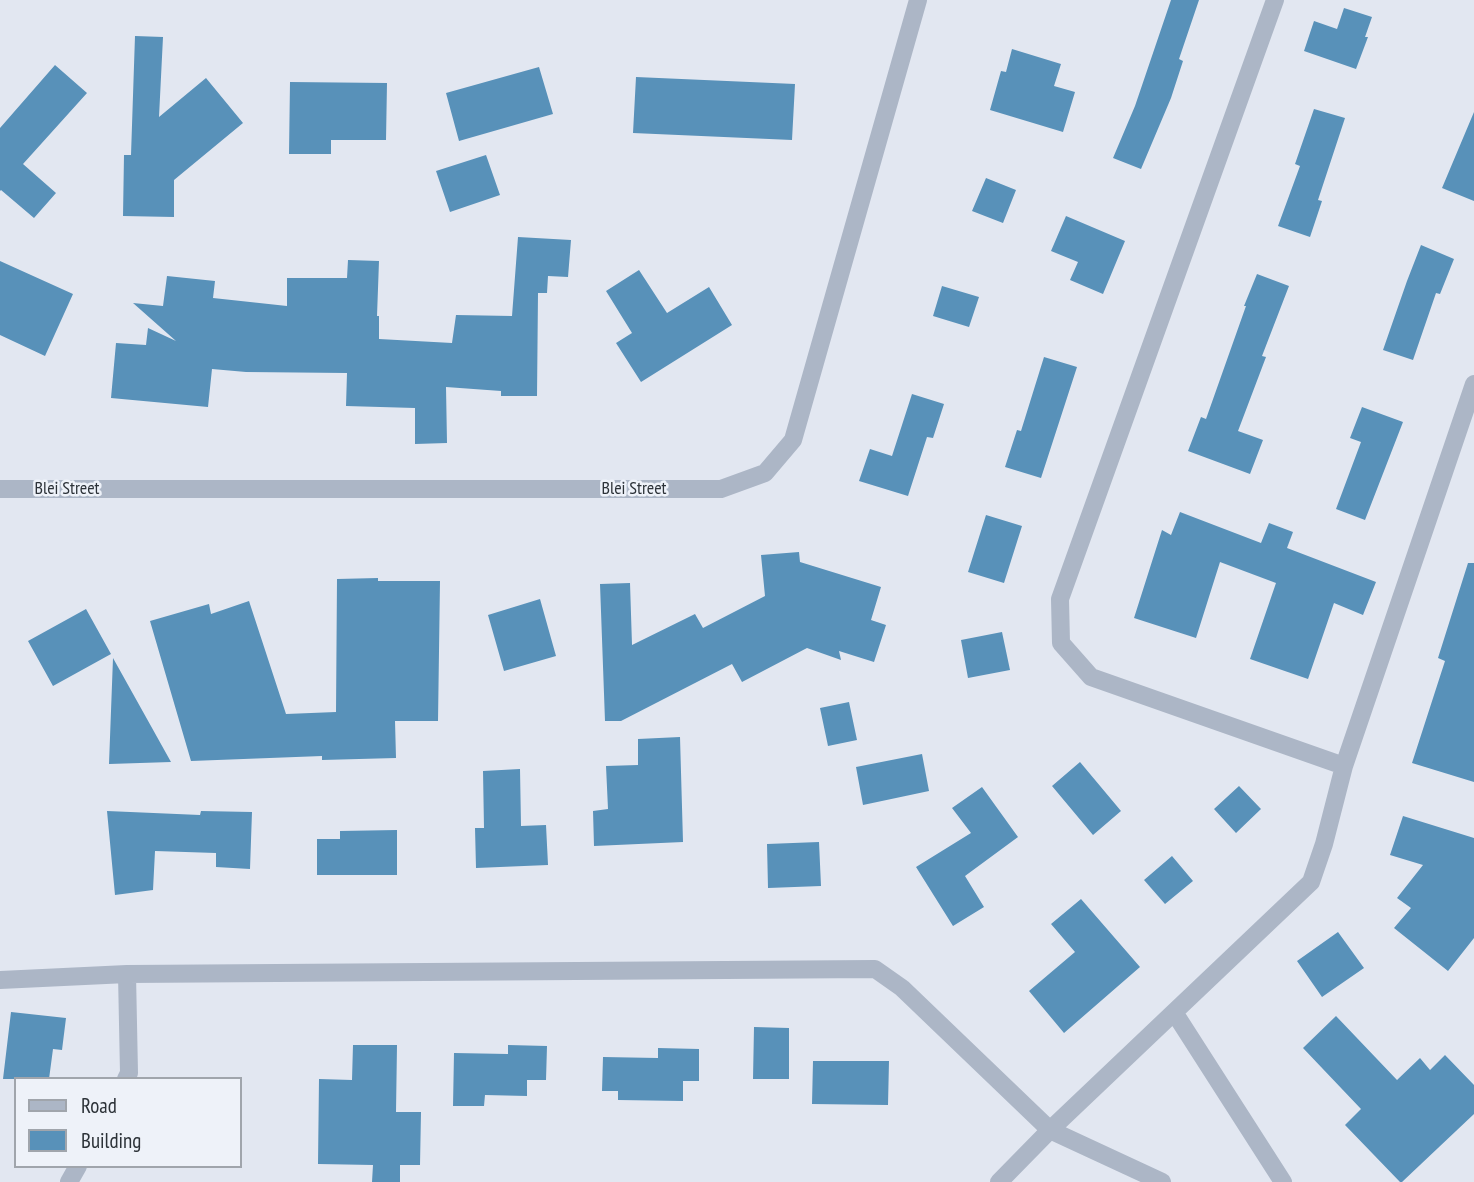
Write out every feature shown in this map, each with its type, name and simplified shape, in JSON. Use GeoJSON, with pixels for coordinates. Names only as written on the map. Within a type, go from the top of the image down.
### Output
{"type":"FeatureCollection","features":[{"type":"Feature","properties":{"kind":"street","name":"Blei Street"},"geometry":{"type":"LineString","coordinates":[[0,489],[721,489],[765,472],[793,440],[918,0]]}},
{"type":"Feature","properties":{"kind":"street"},"geometry":{"type":"LineString","coordinates":[[1275,0],[1060,598],[1061,643],[1091,677],[1344,766]]}},
{"type":"Feature","properties":{"kind":"street"},"geometry":{"type":"LineString","coordinates":[[999,1182],[1050,1130],[1311,882],[1324,844],[1344,766],[1474,384]]}},
{"type":"Feature","properties":{"kind":"street"},"geometry":{"type":"LineString","coordinates":[[0,980],[127,974],[875,969],[902,988],[1050,1130],[1162,1182]]}},
{"type":"Feature","properties":{"kind":"street"},"geometry":{"type":"LineString","coordinates":[[127,974],[127,1077]]}},
{"type":"Feature","properties":{"kind":"street"},"geometry":{"type":"LineString","coordinates":[[1174,1012],[1283,1182]]}},
{"type":"Feature","properties":{"kind":"building"},"geometry":{"type":"Polygon","coordinates":[[[1171,0],[1199,0],[1179,59],[1183,61],[1171,98],[1141,169],[1113,158],[1135,106],[1171,0]]]}},
{"type":"Feature","properties":{"kind":"building"},"geometry":{"type":"Polygon","coordinates":[[[1344,8],[1372,17],[1356,69],[1304,51],[1314,21],[1337,29],[1344,8]]]}},
{"type":"Feature","properties":{"kind":"building"},"geometry":{"type":"Polygon","coordinates":[[[135,36],[163,37],[159,117],[206,78],[243,123],[174,180],[174,217],[123,216],[124,155],[131,155],[135,36]]]}},
{"type":"Feature","properties":{"kind":"building"},"geometry":{"type":"Polygon","coordinates":[[[1012,49],[1061,64],[1054,86],[1075,92],[1063,132],[990,110],[1001,71],[1006,72],[1012,49]]]}},
{"type":"Feature","properties":{"kind":"building"},"geometry":{"type":"Polygon","coordinates":[[[55,65],[87,93],[23,164],[56,193],[34,218],[0,191],[0,128],[55,65]]]}},
{"type":"Feature","properties":{"kind":"building"},"geometry":{"type":"Polygon","coordinates":[[[539,67],[553,114],[459,141],[446,93],[539,67]]]}},
{"type":"Feature","properties":{"kind":"building"},"geometry":{"type":"Polygon","coordinates":[[[636,77],[795,84],[792,140],[633,133],[636,77]]]}},
{"type":"Feature","properties":{"kind":"building"},"geometry":{"type":"Polygon","coordinates":[[[290,82],[387,83],[386,140],[331,140],[331,154],[289,154],[290,82]]]}},
{"type":"Feature","properties":{"kind":"building"},"geometry":{"type":"Polygon","coordinates":[[[1314,109],[1345,118],[1318,200],[1322,201],[1310,237],[1278,226],[1300,166],[1295,164],[1314,109]]]}},
{"type":"Feature","properties":{"kind":"building"},"geometry":{"type":"Polygon","coordinates":[[[1474,112],[1474,201],[1442,188],[1474,112]]]}},
{"type":"Feature","properties":{"kind":"building"},"geometry":{"type":"Polygon","coordinates":[[[486,155],[500,195],[450,212],[436,171],[486,155]]]}},
{"type":"Feature","properties":{"kind":"building"},"geometry":{"type":"Polygon","coordinates":[[[986,178],[1016,190],[1003,223],[972,211],[986,178]]]}},
{"type":"Feature","properties":{"kind":"building"},"geometry":{"type":"Polygon","coordinates":[[[1066,216],[1125,241],[1103,294],[1070,280],[1078,262],[1051,251],[1066,216]]]}},
{"type":"Feature","properties":{"kind":"building"},"geometry":{"type":"Polygon","coordinates":[[[518,237],[571,240],[568,277],[548,276],[547,293],[538,293],[537,396],[501,396],[501,391],[446,387],[447,443],[415,444],[415,408],[346,406],[347,373],[212,369],[208,407],[111,398],[116,343],[146,345],[148,328],[176,341],[133,303],[163,306],[167,276],[215,281],[213,298],[287,306],[287,278],[347,278],[348,260],[379,261],[379,339],[452,343],[456,315],[512,316],[518,237]]]}},
{"type":"Feature","properties":{"kind":"building"},"geometry":{"type":"Polygon","coordinates":[[[1421,245],[1454,259],[1440,294],[1436,293],[1413,360],[1383,350],[1421,245]]]}},
{"type":"Feature","properties":{"kind":"building"},"geometry":{"type":"Polygon","coordinates":[[[0,261],[73,294],[45,356],[0,335],[0,261]]]}},
{"type":"Feature","properties":{"kind":"building"},"geometry":{"type":"Polygon","coordinates":[[[639,270],[667,313],[709,287],[732,325],[641,382],[616,343],[632,333],[606,291],[639,270]]]}},
{"type":"Feature","properties":{"kind":"building"},"geometry":{"type":"Polygon","coordinates":[[[1257,274],[1289,286],[1262,356],[1266,357],[1238,431],[1263,440],[1250,474],[1188,451],[1201,417],[1206,419],[1257,274]]]}},
{"type":"Feature","properties":{"kind":"building"},"geometry":{"type":"Polygon","coordinates":[[[942,286],[979,297],[969,327],[933,316],[942,286]]]}},
{"type":"Feature","properties":{"kind":"building"},"geometry":{"type":"Polygon","coordinates":[[[1044,357],[1077,367],[1041,478],[1005,467],[1017,430],[1021,431],[1044,357]]]}},
{"type":"Feature","properties":{"kind":"building"},"geometry":{"type":"Polygon","coordinates":[[[912,394],[944,404],[933,438],[927,437],[908,496],[859,481],[870,449],[892,456],[912,394]]]}},
{"type":"Feature","properties":{"kind":"building"},"geometry":{"type":"Polygon","coordinates":[[[1362,407],[1403,422],[1365,520],[1336,509],[1361,442],[1350,438],[1362,407]]]}},
{"type":"Feature","properties":{"kind":"building"},"geometry":{"type":"Polygon","coordinates":[[[1180,512],[1261,543],[1269,523],[1293,532],[1287,548],[1376,582],[1363,615],[1334,603],[1308,679],[1250,659],[1276,583],[1220,562],[1196,638],[1134,618],[1162,530],[1171,535],[1180,512]]]}},
{"type":"Feature","properties":{"kind":"building"},"geometry":{"type":"Polygon","coordinates":[[[986,515],[1022,526],[1004,583],[968,572],[986,515]]]}},
{"type":"Feature","properties":{"kind":"building"},"geometry":{"type":"Polygon","coordinates":[[[799,552],[800,562],[881,587],[871,620],[886,625],[874,662],[839,651],[841,660],[807,648],[742,682],[732,664],[621,721],[605,721],[600,584],[630,583],[632,645],[695,614],[703,628],[765,596],[761,555],[799,552]]]}},
{"type":"Feature","properties":{"kind":"building"},"geometry":{"type":"Polygon","coordinates":[[[1468,563],[1474,563],[1474,782],[1412,763],[1445,661],[1438,658],[1468,563]]]}},
{"type":"Feature","properties":{"kind":"building"},"geometry":{"type":"Polygon","coordinates":[[[378,578],[378,581],[440,581],[438,721],[395,721],[396,758],[322,760],[322,756],[191,761],[150,621],[209,604],[211,614],[249,601],[286,714],[336,712],[337,579],[378,578]]]}},
{"type":"Feature","properties":{"kind":"building"},"geometry":{"type":"Polygon","coordinates":[[[540,599],[556,656],[504,671],[488,615],[540,599]]]}},
{"type":"Feature","properties":{"kind":"building"},"geometry":{"type":"Polygon","coordinates":[[[86,609],[111,654],[53,686],[28,641],[86,609]]]}},
{"type":"Feature","properties":{"kind":"building"},"geometry":{"type":"Polygon","coordinates":[[[1002,632],[1010,670],[968,678],[961,640],[1002,632]]]}},
{"type":"Feature","properties":{"kind":"building"},"geometry":{"type":"Polygon","coordinates":[[[113,658],[171,762],[109,764],[113,658]]]}},
{"type":"Feature","properties":{"kind":"building"},"geometry":{"type":"Polygon","coordinates":[[[849,702],[857,740],[828,746],[820,708],[849,702]]]}},
{"type":"Feature","properties":{"kind":"building"},"geometry":{"type":"Polygon","coordinates":[[[680,737],[683,842],[594,846],[593,811],[608,809],[606,766],[638,765],[638,739],[680,737]]]}},
{"type":"Feature","properties":{"kind":"building"},"geometry":{"type":"Polygon","coordinates":[[[922,754],[929,791],[863,805],[856,767],[922,754]]]}},
{"type":"Feature","properties":{"kind":"building"},"geometry":{"type":"Polygon","coordinates":[[[1080,762],[1121,811],[1093,835],[1052,786],[1080,762]]]}},
{"type":"Feature","properties":{"kind":"building"},"geometry":{"type":"Polygon","coordinates":[[[520,769],[521,826],[546,825],[548,865],[476,868],[475,828],[484,828],[483,771],[520,769]]]}},
{"type":"Feature","properties":{"kind":"building"},"geometry":{"type":"Polygon","coordinates":[[[1239,786],[1261,809],[1236,833],[1214,809],[1239,786]]]}},
{"type":"Feature","properties":{"kind":"building"},"geometry":{"type":"Polygon","coordinates":[[[982,787],[1018,837],[965,876],[984,907],[953,926],[916,867],[971,833],[952,808],[982,787]]]}},
{"type":"Feature","properties":{"kind":"building"},"geometry":{"type":"Polygon","coordinates":[[[107,811],[200,815],[201,811],[252,812],[250,869],[216,867],[216,853],[155,851],[153,890],[115,895],[107,811]]]}},
{"type":"Feature","properties":{"kind":"building"},"geometry":{"type":"Polygon","coordinates":[[[1403,816],[1474,838],[1474,938],[1448,971],[1394,928],[1411,908],[1397,898],[1423,865],[1390,855],[1403,816]]]}},
{"type":"Feature","properties":{"kind":"building"},"geometry":{"type":"Polygon","coordinates":[[[397,830],[397,875],[317,875],[317,839],[340,839],[340,831],[397,830]]]}},
{"type":"Feature","properties":{"kind":"building"},"geometry":{"type":"Polygon","coordinates":[[[819,842],[821,886],[768,888],[767,844],[819,842]]]}},
{"type":"Feature","properties":{"kind":"building"},"geometry":{"type":"Polygon","coordinates":[[[1172,856],[1193,881],[1165,904],[1144,880],[1172,856]]]}},
{"type":"Feature","properties":{"kind":"building"},"geometry":{"type":"Polygon","coordinates":[[[1081,899],[1140,967],[1064,1033],[1029,991],[1075,952],[1051,924],[1081,899]]]}},
{"type":"Feature","properties":{"kind":"building"},"geometry":{"type":"Polygon","coordinates":[[[1338,932],[1364,968],[1322,997],[1297,961],[1338,932]]]}},
{"type":"Feature","properties":{"kind":"building"},"geometry":{"type":"Polygon","coordinates":[[[11,1012],[66,1018],[62,1050],[53,1049],[49,1077],[3,1079],[11,1012]]]}},
{"type":"Feature","properties":{"kind":"building"},"geometry":{"type":"Polygon","coordinates":[[[1336,1016],[1397,1080],[1420,1058],[1430,1070],[1445,1055],[1474,1085],[1474,1114],[1402,1182],[1345,1125],[1361,1109],[1303,1048],[1336,1016]]]}},
{"type":"Feature","properties":{"kind":"building"},"geometry":{"type":"Polygon","coordinates":[[[754,1027],[789,1028],[789,1079],[753,1079],[754,1027]]]}},
{"type":"Feature","properties":{"kind":"building"},"geometry":{"type":"Polygon","coordinates":[[[353,1045],[397,1045],[396,1112],[421,1112],[420,1165],[400,1165],[400,1182],[372,1182],[373,1165],[318,1164],[319,1079],[352,1080],[353,1045]]]}},
{"type":"Feature","properties":{"kind":"building"},"geometry":{"type":"Polygon","coordinates":[[[508,1045],[547,1046],[546,1080],[527,1080],[527,1096],[485,1095],[484,1106],[453,1106],[454,1053],[508,1054],[508,1045]]]}},
{"type":"Feature","properties":{"kind":"building"},"geometry":{"type":"Polygon","coordinates":[[[658,1048],[699,1049],[699,1081],[683,1081],[683,1101],[618,1100],[618,1091],[602,1091],[603,1057],[658,1058],[658,1048]]]}},
{"type":"Feature","properties":{"kind":"building"},"geometry":{"type":"Polygon","coordinates":[[[813,1061],[889,1061],[888,1105],[812,1104],[813,1061]]]}}]}
